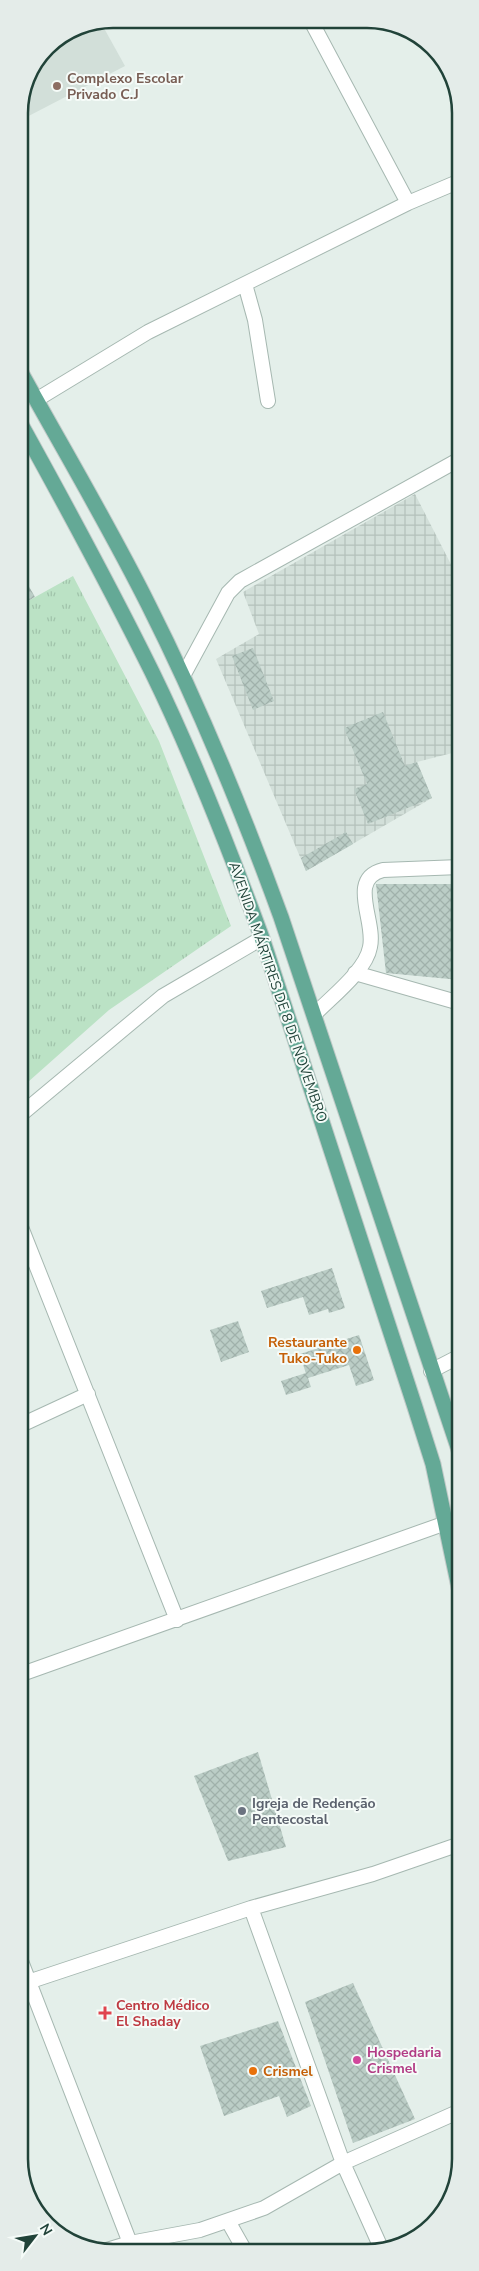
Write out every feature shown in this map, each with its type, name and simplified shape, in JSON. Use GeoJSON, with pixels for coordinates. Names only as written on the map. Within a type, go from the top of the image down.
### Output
{"type":"FeatureCollection","features":[{"type":"Feature","properties":{"kind":"main road","name":"AVENIDA MÁRTIRES DE 8 DE NOVEMBRO"},"geometry":{"type":"LineString","coordinates":[[28,385],[113,536],[183,676],[250,832],[314,1015],[451,1427]]}},
{"type":"Feature","properties":{"kind":"main road","name":"AVENIDA MÁRTIRES DE 8 DE NOVEMBRO"},"geometry":{"type":"LineString","coordinates":[[28,437],[102,572],[153,674],[221,829],[262,938],[400,1359],[433,1464],[451,1549]]}},
{"type":"Feature","properties":{"kind":"street"},"geometry":{"type":"LineString","coordinates":[[315,28],[408,203]]}},
{"type":"Feature","properties":{"kind":"street"},"geometry":{"type":"LineString","coordinates":[[36,400],[148,332],[408,203],[452,184]]}},
{"type":"Feature","properties":{"kind":"street"},"geometry":{"type":"LineString","coordinates":[[245,284],[255,320],[268,401]]}},
{"type":"Feature","properties":{"kind":"street"},"geometry":{"type":"LineString","coordinates":[[183,676],[228,593],[240,581],[452,464]]}},
{"type":"Feature","properties":{"kind":"street"},"geometry":{"type":"LineString","coordinates":[[314,1015],[368,958],[372,930],[364,893],[365,881],[372,872],[452,867]]}},
{"type":"Feature","properties":{"kind":"street"},"geometry":{"type":"LineString","coordinates":[[28,1109],[164,996],[262,938]]}},
{"type":"Feature","properties":{"kind":"street"},"geometry":{"type":"LineString","coordinates":[[355,973],[452,1001]]}},
{"type":"Feature","properties":{"kind":"street"},"geometry":{"type":"LineString","coordinates":[[28,1244],[177,1620]]}},
{"type":"Feature","properties":{"kind":"street"},"geometry":{"type":"LineString","coordinates":[[432,1371],[451,1361]]}},
{"type":"Feature","properties":{"kind":"street"},"geometry":{"type":"LineString","coordinates":[[28,1422],[88,1394]]}},
{"type":"Feature","properties":{"kind":"street"},"geometry":{"type":"LineString","coordinates":[[28,1672],[446,1523]]}},
{"type":"Feature","properties":{"kind":"street"},"geometry":{"type":"LineString","coordinates":[[28,1982],[251,1908],[373,1874],[451,1847]]}},
{"type":"Feature","properties":{"kind":"street"},"geometry":{"type":"LineString","coordinates":[[251,1908],[343,2163],[379,2243]]}},
{"type":"Feature","properties":{"kind":"street"},"geometry":{"type":"LineString","coordinates":[[28,1993],[130,2243]]}},
{"type":"Feature","properties":{"kind":"street"},"geometry":{"type":"LineString","coordinates":[[127,2244],[200,2230],[264,2208],[343,2163],[451,2115]]}},
{"type":"Feature","properties":{"kind":"street"},"geometry":{"type":"LineString","coordinates":[[228,2221],[241,2244]]}},
{"type":"Feature","properties":{"kind":"shaded area","name":"Complexo Escolar Privado C.J"},"geometry":{"type":"Polygon","coordinates":[[[104,28],[125,66],[28,116],[29,96],[34,80],[42,65],[52,52],[80,34],[104,28]]]}},
{"type":"Feature","properties":{"kind":"shaded area"},"geometry":{"type":"Polygon","coordinates":[[[415,494],[452,566],[452,753],[417,762],[432,798],[306,871],[216,659],[259,634],[243,592],[415,494]]]}},
{"type":"Feature","properties":{"kind":"green space"},"geometry":{"type":"Polygon","coordinates":[[[73,576],[159,741],[231,926],[109,1010],[28,1082],[28,601],[73,576]]]}},
{"type":"Feature","properties":{"kind":"building"},"geometry":{"type":"Polygon","coordinates":[[[28,585],[35,597],[28,601],[28,585]]]}},
{"type":"Feature","properties":{"kind":"building"},"geometry":{"type":"Polygon","coordinates":[[[253,648],[274,701],[253,710],[232,656],[253,648]]]}},
{"type":"Feature","properties":{"kind":"building"},"geometry":{"type":"Polygon","coordinates":[[[383,712],[405,766],[417,762],[432,798],[368,824],[354,789],[367,784],[344,728],[383,712]]]}},
{"type":"Feature","properties":{"kind":"building"},"geometry":{"type":"Polygon","coordinates":[[[346,832],[353,844],[306,871],[301,858],[346,832]]]}},
{"type":"Feature","properties":{"kind":"building"},"geometry":{"type":"Polygon","coordinates":[[[376,884],[452,884],[452,979],[386,973],[376,884]]]}},
{"type":"Feature","properties":{"kind":"building"},"geometry":{"type":"Polygon","coordinates":[[[332,1268],[345,1308],[329,1313],[328,1309],[309,1315],[303,1297],[267,1308],[261,1291],[332,1268]]]}},
{"type":"Feature","properties":{"kind":"building"},"geometry":{"type":"Polygon","coordinates":[[[238,1321],[249,1352],[221,1362],[210,1330],[238,1321]]]}},
{"type":"Feature","properties":{"kind":"building"},"geometry":{"type":"Polygon","coordinates":[[[359,1335],[374,1380],[356,1386],[349,1365],[308,1378],[311,1387],[286,1395],[281,1381],[306,1373],[300,1354],[359,1335]]]}},
{"type":"Feature","properties":{"kind":"building","name":"Igreja de Redenção Pentecostal"},"geometry":{"type":"Polygon","coordinates":[[[258,1752],[286,1847],[228,1861],[194,1776],[258,1752]]]}},
{"type":"Feature","properties":{"kind":"building","name":"Hospedaria Crismel"},"geometry":{"type":"Polygon","coordinates":[[[353,1983],[415,2119],[353,2143],[305,2002],[353,1983]]]}},
{"type":"Feature","properties":{"kind":"building","name":"Crismel"},"geometry":{"type":"Polygon","coordinates":[[[278,2021],[311,2106],[287,2117],[279,2096],[224,2116],[200,2046],[278,2021]]]}},
{"type":"Feature","properties":{"kind":"place","name":"Complexo Escolar Privado C.J"},"geometry":{"type":"Point","coordinates":[57,86]}},
{"type":"Feature","properties":{"kind":"place","name":"Restaurante Tuko-Tuko"},"geometry":{"type":"Point","coordinates":[357,1350]}},
{"type":"Feature","properties":{"kind":"place","name":"Igreja de Redenção Pentecostal"},"geometry":{"type":"Point","coordinates":[242,1811]}},
{"type":"Feature","properties":{"kind":"place","name":"Centro Médico El Shaday"},"geometry":{"type":"Point","coordinates":[105,2013]}},
{"type":"Feature","properties":{"kind":"place","name":"Hospedaria Crismel"},"geometry":{"type":"Point","coordinates":[357,2060]}},
{"type":"Feature","properties":{"kind":"place","name":"Crismel"},"geometry":{"type":"Point","coordinates":[253,2071]}}]}
